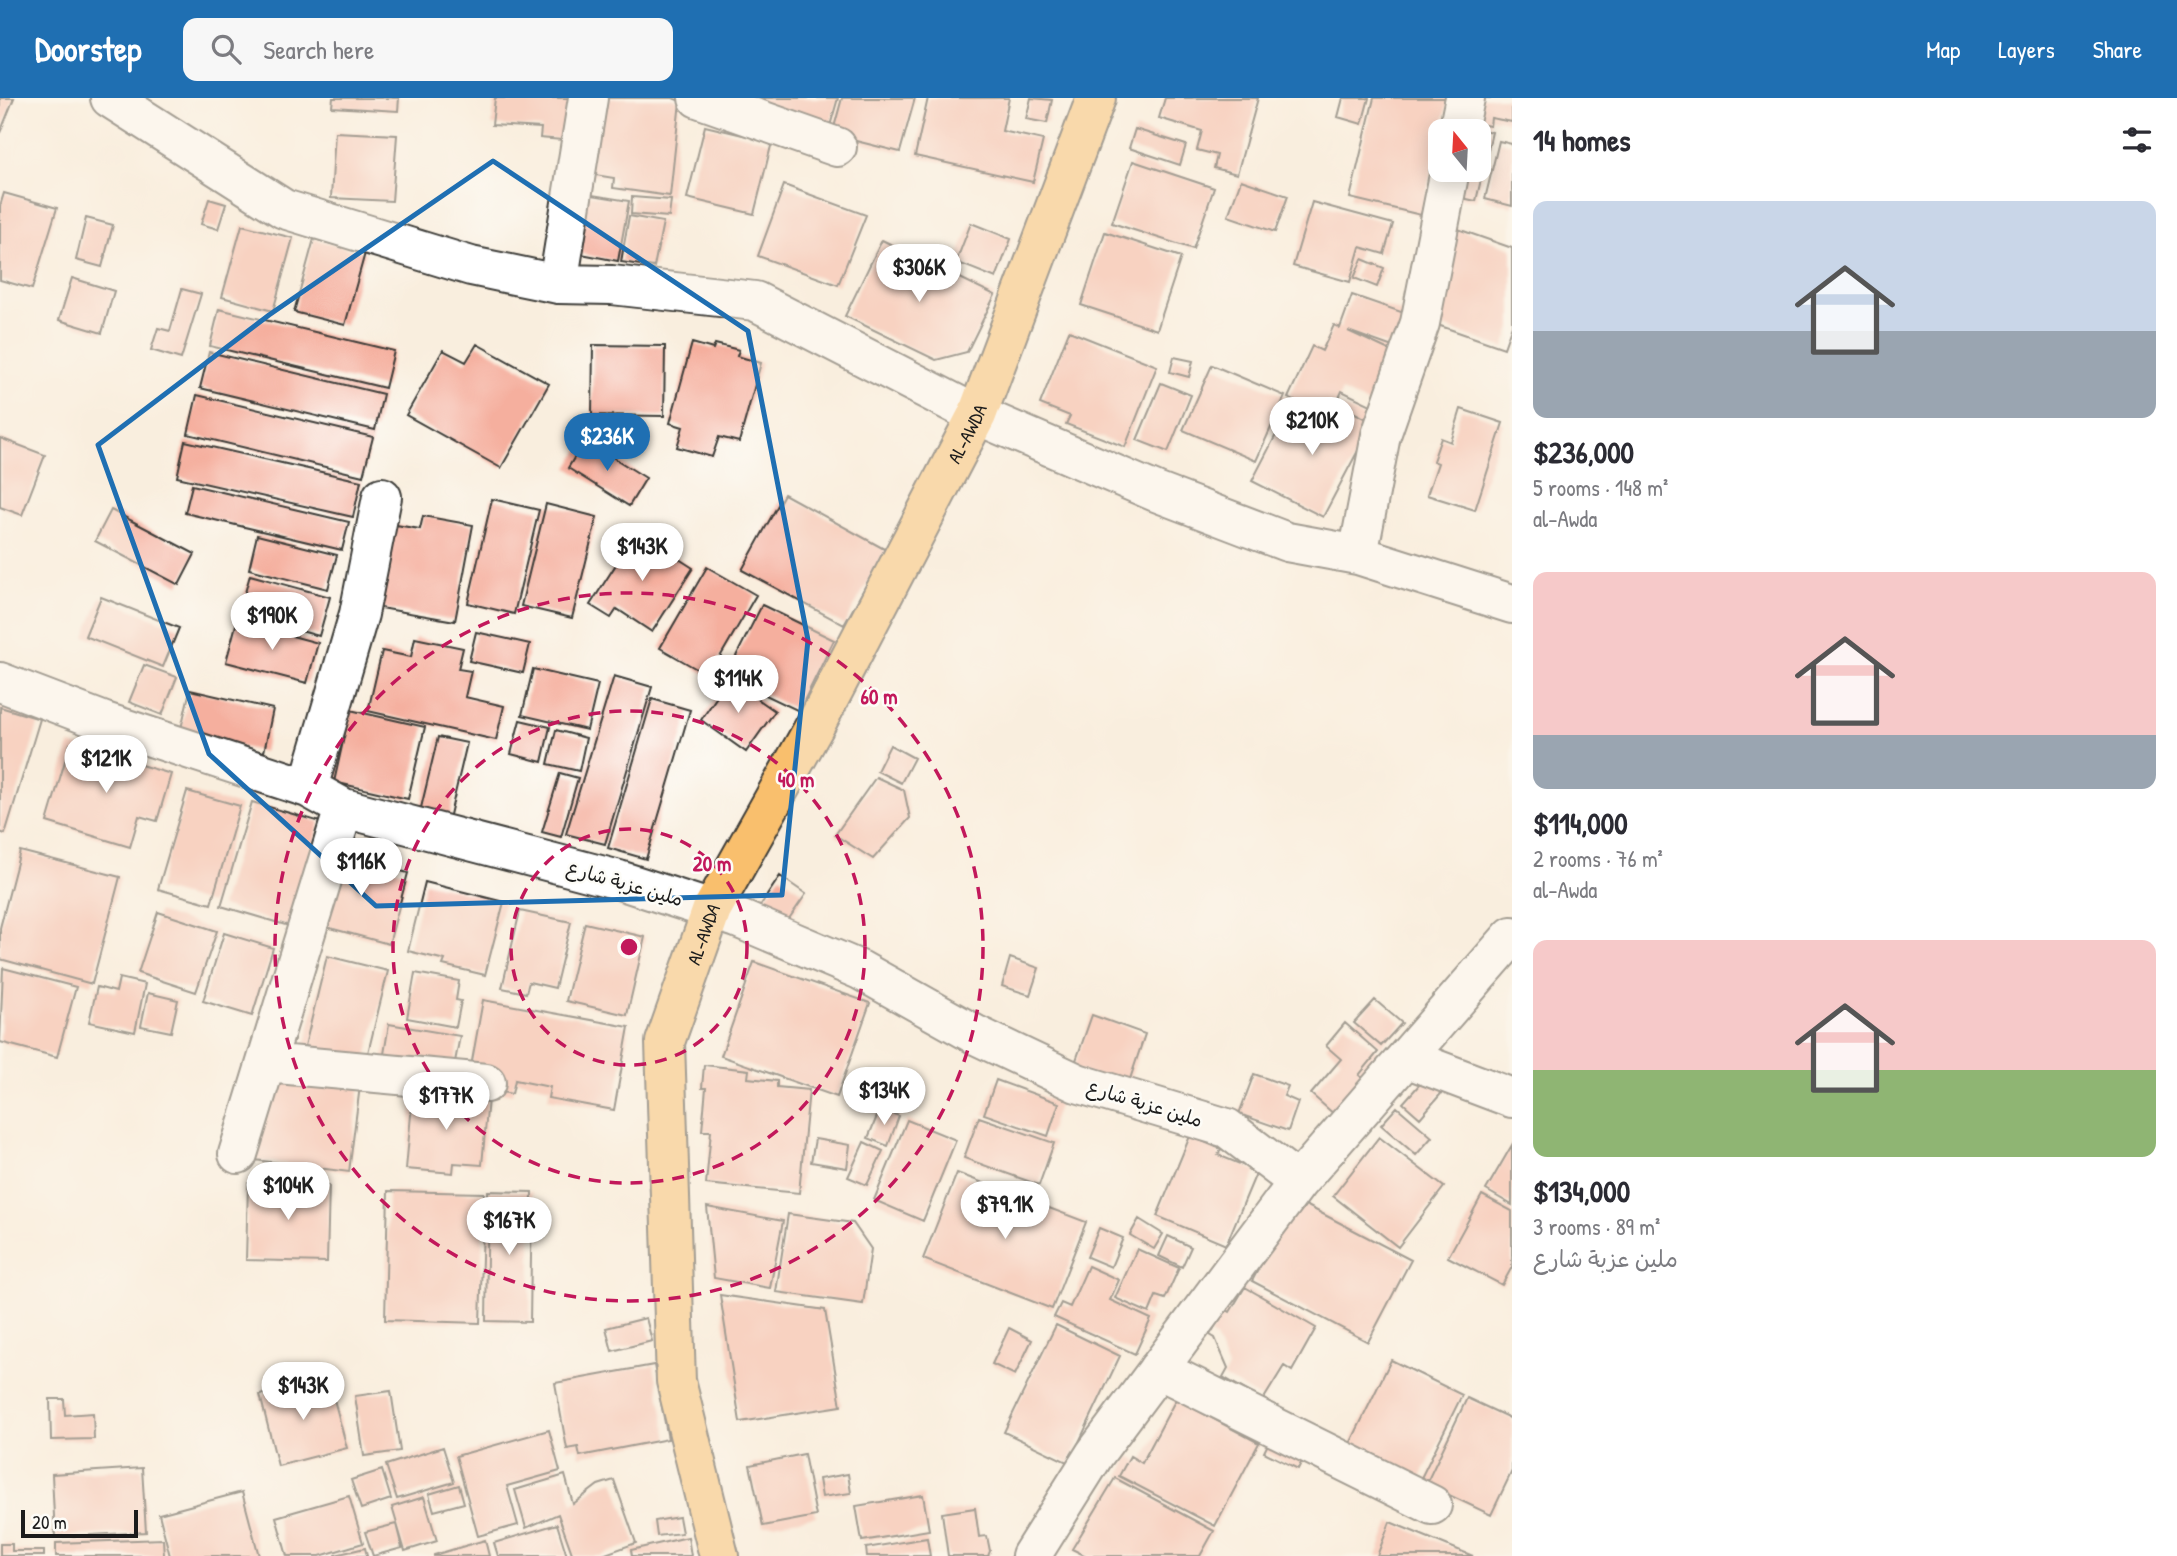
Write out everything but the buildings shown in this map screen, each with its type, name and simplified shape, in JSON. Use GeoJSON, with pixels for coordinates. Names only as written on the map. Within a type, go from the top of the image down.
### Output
{"type":"FeatureCollection","features":[{"type":"Feature","properties":{"kind":"main road","name":"AL-AWDA"},"geometry":{"type":"LineString","coordinates":[[719,1556],[676,1381],[665,1042],[712,909],[817,722],[977,415],[1096,98]]}},
{"type":"Feature","properties":{"kind":"street"},"geometry":{"type":"LineString","coordinates":[[110,98],[284,209],[471,266],[558,284],[612,285],[755,301],[977,415],[1156,492],[1287,542],[1358,555],[1512,604]]}},
{"type":"Feature","properties":{"kind":"street"},"geometry":{"type":"LineString","coordinates":[[558,284],[588,98]]}},
{"type":"Feature","properties":{"kind":"street"},"geometry":{"type":"LineString","coordinates":[[698,98],[837,147]]}},
{"type":"Feature","properties":{"kind":"street"},"geometry":{"type":"LineString","coordinates":[[1461,119],[1465,98]]}},
{"type":"Feature","properties":{"kind":"street"},"geometry":{"type":"LineString","coordinates":[[1358,555],[1381,435],[1420,323],[1448,182]]}},
{"type":"Feature","properties":{"kind":"street"},"geometry":{"type":"LineString","coordinates":[[308,788],[359,614],[382,497]]}},
{"type":"Feature","properties":{"kind":"street","name":"ملين عزبة شارع"},"geometry":{"type":"LineString","coordinates":[[0,682],[104,722],[308,788],[344,808],[619,880],[712,909],[860,970],[976,1035],[1077,1083],[1227,1128],[1298,1182]]}},
{"type":"Feature","properties":{"kind":"street"},"geometry":{"type":"LineString","coordinates":[[238,1154],[344,808]]}},
{"type":"Feature","properties":{"kind":"street"},"geometry":{"type":"LineString","coordinates":[[1031,1556],[1095,1454],[1298,1182],[1512,936]]}},
{"type":"Feature","properties":{"kind":"street"},"geometry":{"type":"LineString","coordinates":[[1406,1058],[1512,1098]]}},
{"type":"Feature","properties":{"kind":"street"},"geometry":{"type":"LineString","coordinates":[[267,1063],[486,1083]]}},
{"type":"Feature","properties":{"kind":"street"},"geometry":{"type":"LineString","coordinates":[[1158,1369],[1432,1505]]}},
{"type":"Feature","properties":{"kind":"highlighted area"},"geometry":{"type":"Polygon","coordinates":[[[493,161],[748,331],[808,640],[782,895],[376,906],[209,754],[98,445],[269,315],[493,161]]]}}]}
